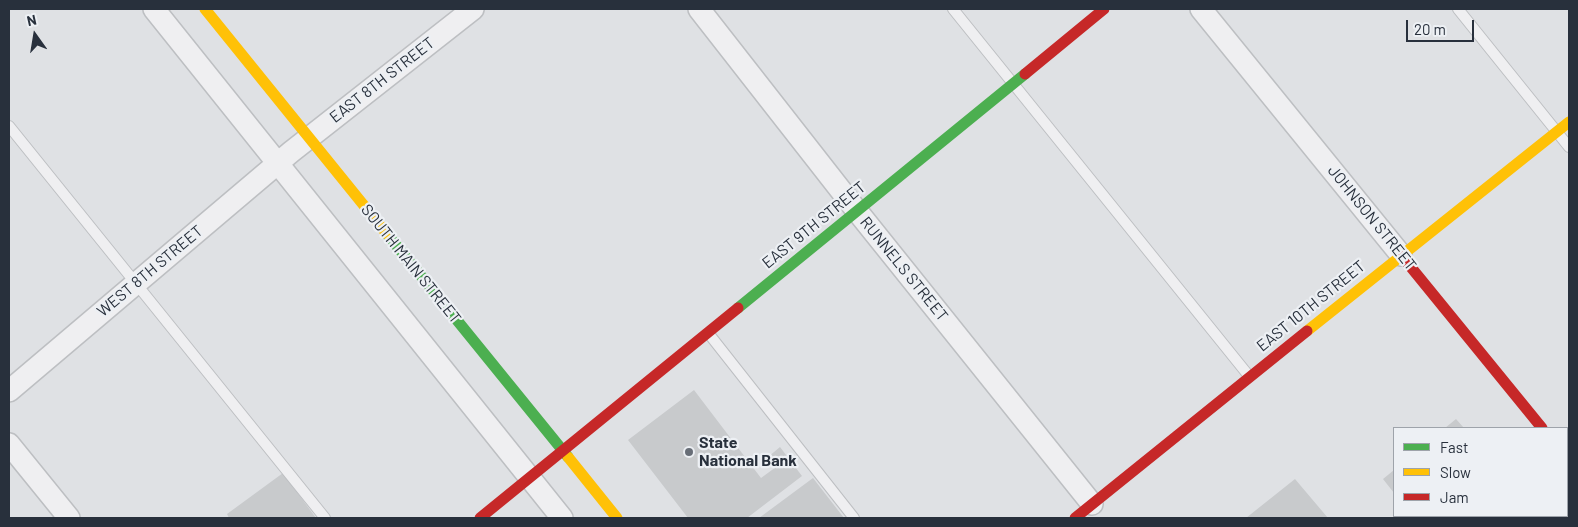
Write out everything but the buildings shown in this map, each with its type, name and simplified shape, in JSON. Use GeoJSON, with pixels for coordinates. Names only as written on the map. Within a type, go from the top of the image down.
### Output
{"type":"FeatureCollection","features":[{"type":"Feature","properties":{"kind":"street"},"geometry":{"type":"LineString","coordinates":[[154,9],[284,157],[537,473],[562,518]]}},
{"type":"Feature","properties":{"kind":"street","name":"SOUTH MAIN STREET"},"geometry":{"type":"LineString","coordinates":[[205,9],[618,518]]}},
{"type":"Feature","properties":{"kind":"street","name":"EAST 8TH STREET"},"geometry":{"type":"LineString","coordinates":[[284,157],[473,9]]}},
{"type":"Feature","properties":{"kind":"street","name":"RUNNELS STREET"},"geometry":{"type":"LineString","coordinates":[[699,9],[857,211],[1092,504]]}},
{"type":"Feature","properties":{"kind":"street","name":"EAST 9TH STREET"},"geometry":{"type":"LineString","coordinates":[[480,518],[1104,9]]}},
{"type":"Feature","properties":{"kind":"street","name":"JOHNSON STREET"},"geometry":{"type":"LineString","coordinates":[[1201,9],[1541,427]]}},
{"type":"Feature","properties":{"kind":"street","name":"EAST 10TH STREET"},"geometry":{"type":"LineString","coordinates":[[1075,518],[1569,122]]}},
{"type":"Feature","properties":{"kind":"street","name":"WEST 8TH STREET"},"geometry":{"type":"LineString","coordinates":[[9,391],[284,157]]}},
{"type":"Feature","properties":{"kind":"street"},"geometry":{"type":"LineString","coordinates":[[9,444],[68,518]]}},
{"type":"Feature","properties":{"kind":"lane"},"geometry":{"type":"LineString","coordinates":[[953,9],[1250,376]]}},
{"type":"Feature","properties":{"kind":"lane"},"geometry":{"type":"LineString","coordinates":[[1458,9],[1569,147]]}},
{"type":"Feature","properties":{"kind":"lane"},"geometry":{"type":"LineString","coordinates":[[9,126],[325,518]]}},
{"type":"Feature","properties":{"kind":"lane"},"geometry":{"type":"LineString","coordinates":[[708,333],[854,518]]}},
{"type":"Feature","properties":{"kind":"traffic: fast"},"geometry":{"type":"LineString","coordinates":[[738,308],[1025,74]]}},
{"type":"Feature","properties":{"kind":"traffic: fast"},"geometry":{"type":"LineString","coordinates":[[387,234],[568,457]]}},
{"type":"Feature","properties":{"kind":"traffic: slow"},"geometry":{"type":"LineString","coordinates":[[205,9],[387,234]]}},
{"type":"Feature","properties":{"kind":"traffic: slow"},"geometry":{"type":"LineString","coordinates":[[1307,331],[1569,122]]}},
{"type":"Feature","properties":{"kind":"traffic: slow"},"geometry":{"type":"LineString","coordinates":[[568,457],[617,518]]}},
{"type":"Feature","properties":{"kind":"traffic: jam"},"geometry":{"type":"LineString","coordinates":[[1025,74],[1104,9]]}},
{"type":"Feature","properties":{"kind":"traffic: jam"},"geometry":{"type":"LineString","coordinates":[[1401,255],[1541,427]]}},
{"type":"Feature","properties":{"kind":"traffic: jam"},"geometry":{"type":"LineString","coordinates":[[480,518],[738,308]]}},
{"type":"Feature","properties":{"kind":"traffic: jam"},"geometry":{"type":"LineString","coordinates":[[1075,518],[1307,331]]}},
{"type":"Feature","properties":{"kind":"place","name":"State National Bank"},"geometry":{"type":"Point","coordinates":[689,452]}}]}
